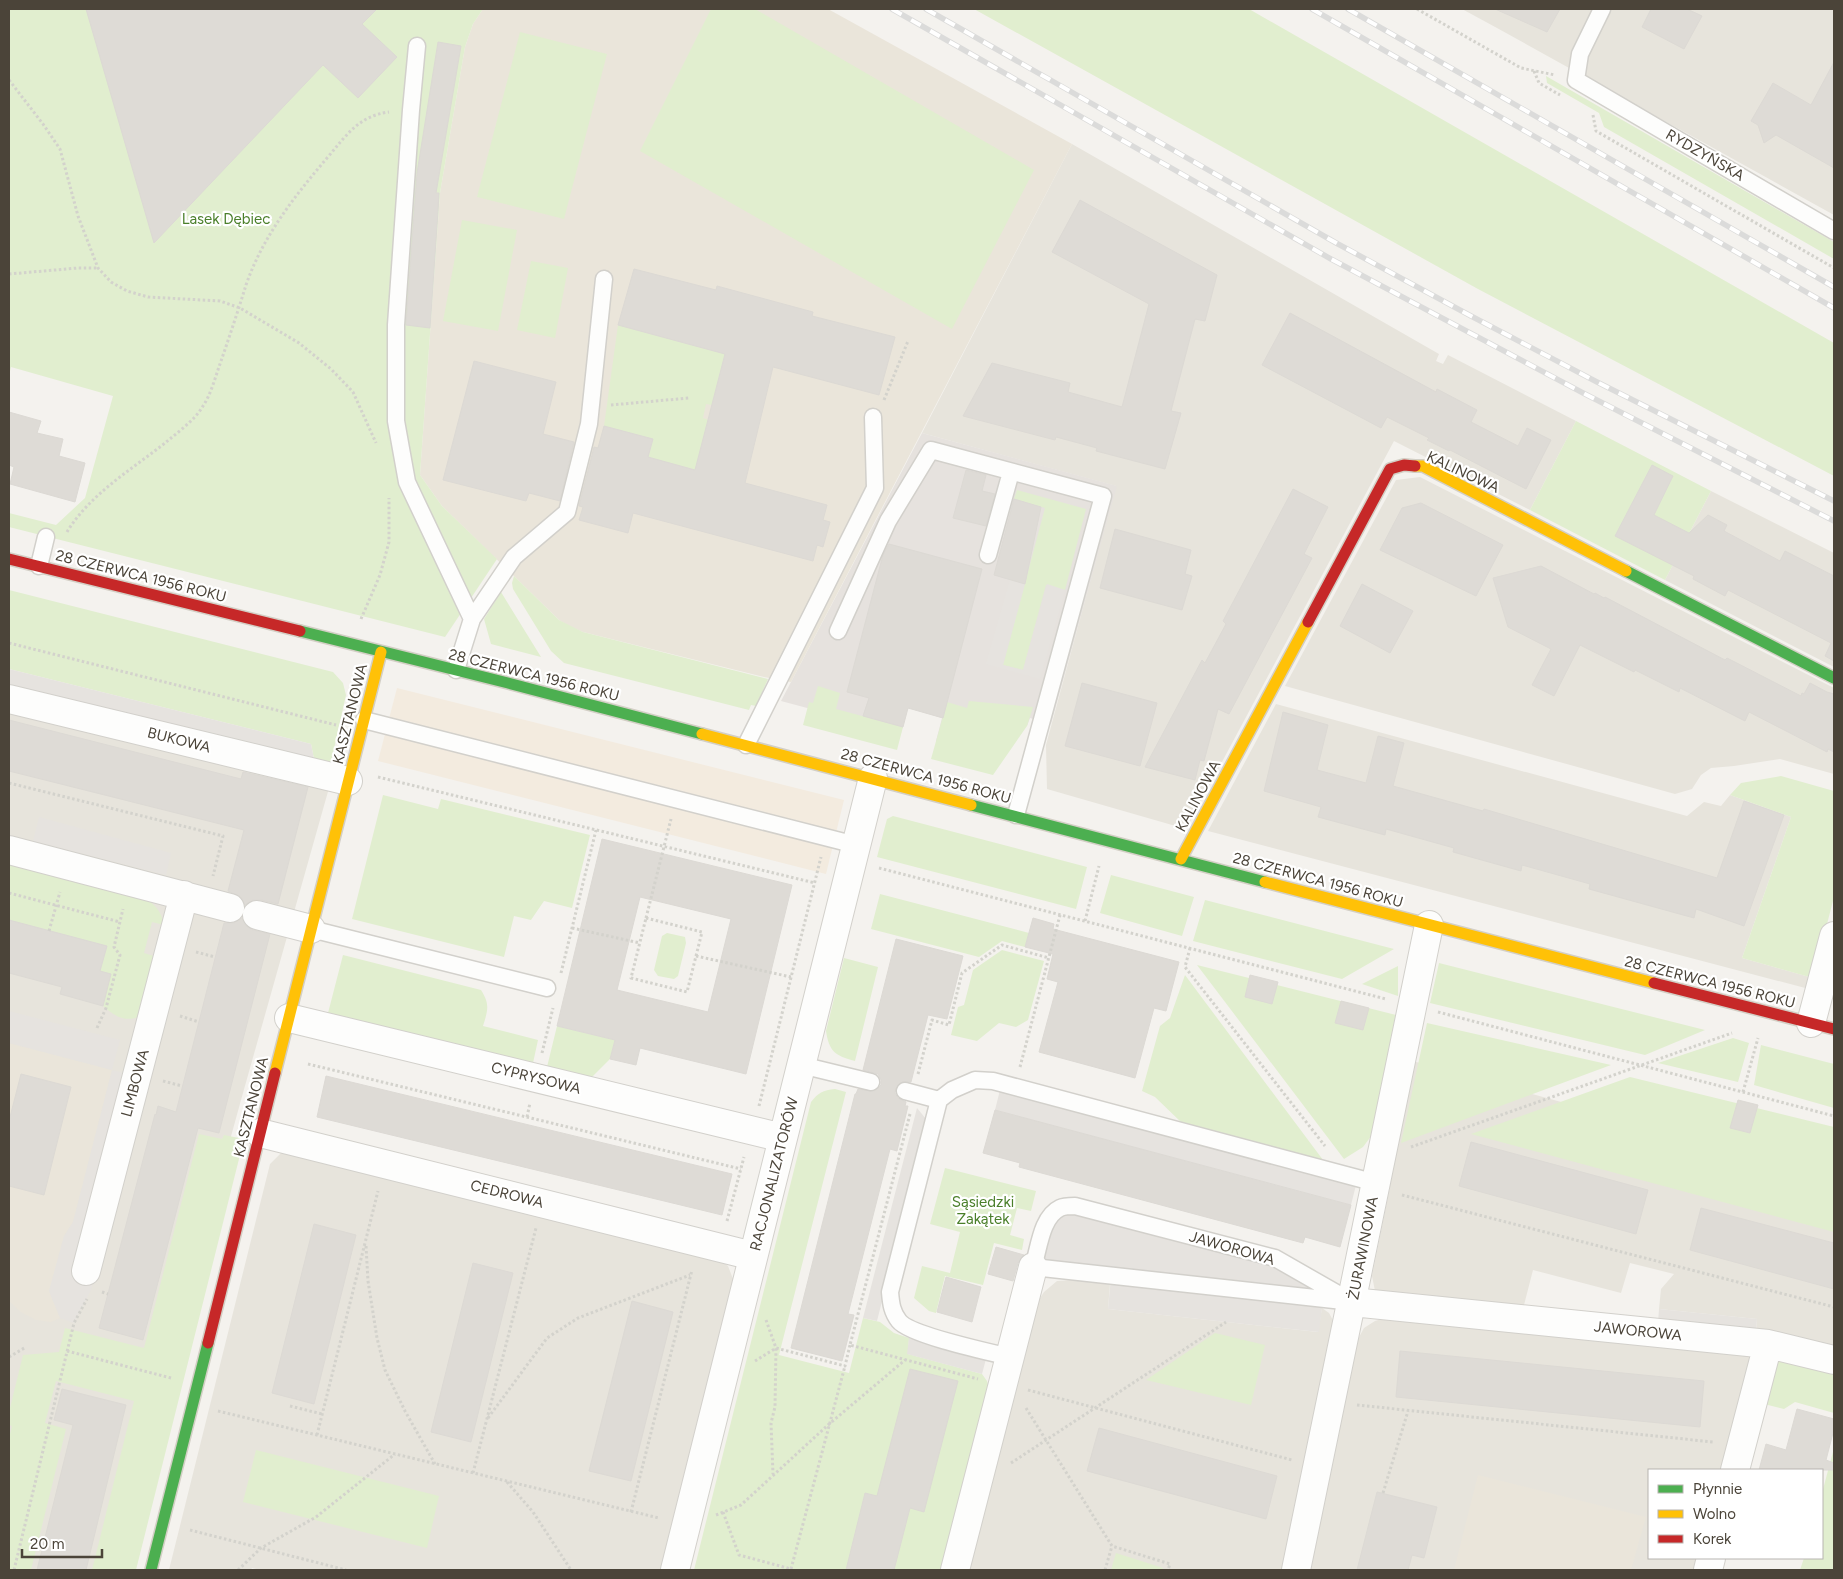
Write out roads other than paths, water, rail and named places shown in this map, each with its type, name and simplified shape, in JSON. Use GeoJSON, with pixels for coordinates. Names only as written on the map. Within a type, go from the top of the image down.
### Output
{"type":"FeatureCollection","features":[{"type":"Feature","properties":{"kind":"street","name":"KALINOWA"},"geometry":{"type":"LineString","coordinates":[[1181,859],[1390,469],[1404,464],[1423,466],[1834,678]]}},
{"type":"Feature","properties":{"kind":"street","name":"28 CZERWCA 1956 ROKU"},"geometry":{"type":"LineString","coordinates":[[9,559],[456,670],[1429,925],[1823,1026]]}},
{"type":"Feature","properties":{"kind":"street","name":"KASZTANOWA"},"geometry":{"type":"LineString","coordinates":[[151,1570],[312,929],[360,778],[363,725],[381,652]]}},
{"type":"Feature","properties":{"kind":"street","name":"BUKOWA"},"geometry":{"type":"LineString","coordinates":[[9,699],[360,778]]}},
{"type":"Feature","properties":{"kind":"street","name":"RACJONALIZATORÓW"},"geometry":{"type":"LineString","coordinates":[[675,1570],[873,778]]}},
{"type":"Feature","properties":{"kind":"street"},"geometry":{"type":"LineString","coordinates":[[9,850],[220,905]]}},
{"type":"Feature","properties":{"kind":"street","name":"LIMBOWA"},"geometry":{"type":"LineString","coordinates":[[86,1271],[184,896]]}},
{"type":"Feature","properties":{"kind":"street"},"geometry":{"type":"LineString","coordinates":[[257,915],[312,929]]}},
{"type":"Feature","properties":{"kind":"street","name":"ŻURAWINOWA"},"geometry":{"type":"LineString","coordinates":[[1296,1570],[1429,925]]}},
{"type":"Feature","properties":{"kind":"street"},"geometry":{"type":"LineString","coordinates":[[1823,1026],[1834,936]]}},
{"type":"Feature","properties":{"kind":"street","name":"CYPRYSOWA"},"geometry":{"type":"LineString","coordinates":[[289,1018],[783,1138]]}},
{"type":"Feature","properties":{"kind":"street","name":"CEDROWA"},"geometry":{"type":"LineString","coordinates":[[260,1133],[754,1256]]}},
{"type":"Feature","properties":{"kind":"street","name":"JAWOROWA"},"geometry":{"type":"LineString","coordinates":[[955,1570],[976,1488],[1007,1385],[1010,1358],[1034,1267]]}},
{"type":"Feature","properties":{"kind":"street","name":"JAWOROWA"},"geometry":{"type":"LineString","coordinates":[[1352,1302],[1768,1344],[1834,1360]]}},
{"type":"Feature","properties":{"kind":"street"},"geometry":{"type":"LineString","coordinates":[[1735,1469],[1768,1344]]}},
{"type":"Feature","properties":{"kind":"lane","name":"RYDZYŃSKA"},"geometry":{"type":"LineString","coordinates":[[1602,9],[1580,54],[1576,80],[1834,231]]}},
{"type":"Feature","properties":{"kind":"lane"},"geometry":{"type":"LineString","coordinates":[[417,46],[410,110],[396,325],[396,421],[407,482],[472,619]]}},
{"type":"Feature","properties":{"kind":"lane"},"geometry":{"type":"LineString","coordinates":[[456,670],[472,619],[514,557],[566,512],[589,424],[604,278]]}},
{"type":"Feature","properties":{"kind":"lane"},"geometry":{"type":"LineString","coordinates":[[746,745],[875,488],[873,417]]}},
{"type":"Feature","properties":{"kind":"lane"},"geometry":{"type":"LineString","coordinates":[[838,631],[888,521],[931,450],[1103,496],[1016,816]]}},
{"type":"Feature","properties":{"kind":"lane"},"geometry":{"type":"LineString","coordinates":[[988,555],[1011,472]]}},
{"type":"Feature","properties":{"kind":"lane"},"geometry":{"type":"LineString","coordinates":[[39,566],[46,537]]}},
{"type":"Feature","properties":{"kind":"lane"},"geometry":{"type":"LineString","coordinates":[[363,725],[676,799],[856,845]]}},
{"type":"Feature","properties":{"kind":"lane"},"geometry":{"type":"LineString","coordinates":[[312,929],[547,988]]}},
{"type":"Feature","properties":{"kind":"lane"},"geometry":{"type":"LineString","coordinates":[[801,1064],[871,1082]]}},
{"type":"Feature","properties":{"kind":"lane"},"geometry":{"type":"LineString","coordinates":[[1010,1358],[917,1332],[900,1323],[891,1308],[890,1292],[939,1100],[952,1090],[975,1080],[993,1081],[1376,1183]]}},
{"type":"Feature","properties":{"kind":"lane"},"geometry":{"type":"LineString","coordinates":[[905,1091],[939,1100]]}},
{"type":"Feature","properties":{"kind":"lane","name":"JAWOROWA"},"geometry":{"type":"LineString","coordinates":[[1034,1267],[1051,1213],[1062,1207],[1075,1206],[1275,1258],[1352,1302]]}},
{"type":"Feature","properties":{"kind":"lane"},"geometry":{"type":"LineString","coordinates":[[1034,1267],[1352,1302]]}},
{"type":"Feature","properties":{"kind":"railway"},"geometry":{"type":"LineString","coordinates":[[892,9],[1331,259],[1585,394],[1834,521]]}},
{"type":"Feature","properties":{"kind":"railway"},"geometry":{"type":"LineString","coordinates":[[926,9],[1338,244],[1597,382],[1834,501]]}},
{"type":"Feature","properties":{"kind":"railway"},"geometry":{"type":"LineString","coordinates":[[1312,9],[1834,308]]}},
{"type":"Feature","properties":{"kind":"railway"},"geometry":{"type":"LineString","coordinates":[[1348,9],[1834,287]]}},
{"type":"Feature","properties":{"kind":"park label","name":"Lasek Dębiec"},"geometry":{"type":"Point","coordinates":[226,219]}},
{"type":"Feature","properties":{"kind":"park label","name":"Sąsiedzki Zakątek"},"geometry":{"type":"Point","coordinates":[983,1210]}}]}
